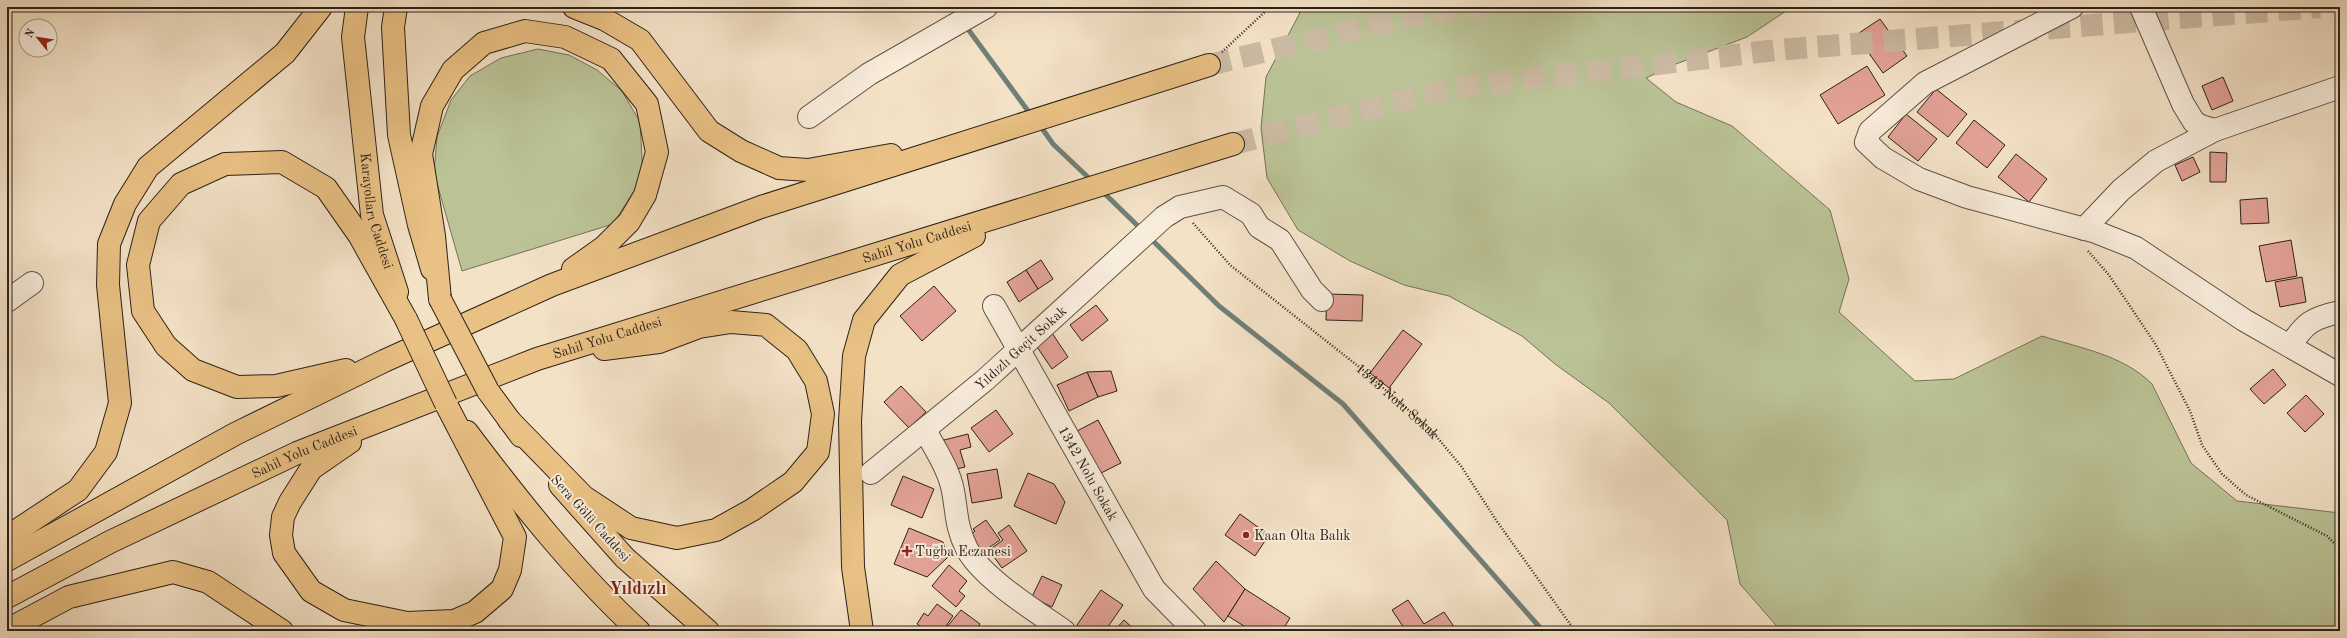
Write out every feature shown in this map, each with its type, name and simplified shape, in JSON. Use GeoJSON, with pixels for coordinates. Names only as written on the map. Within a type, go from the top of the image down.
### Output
{"type":"FeatureCollection","features":[{"type":"Feature","properties":{"kind":"main road"},"geometry":{"type":"LineString","coordinates":[[7,537],[78,490],[106,452],[120,403],[108,285],[109,244],[125,204],[148,167],[285,53],[321,7]]}},
{"type":"Feature","properties":{"kind":"main road","name":"Karayolları Caddesi"},"geometry":{"type":"LineString","coordinates":[[357,7],[353,37],[372,215],[406,319],[446,404]]}},
{"type":"Feature","properties":{"kind":"main road"},"geometry":{"type":"LineString","coordinates":[[396,7],[393,27],[399,136],[419,225],[440,299]]}},
{"type":"Feature","properties":{"kind":"main road"},"geometry":{"type":"LineString","coordinates":[[574,7],[604,19],[640,40],[709,131],[741,152],[779,168],[808,170],[850,161],[956,146]]}},
{"type":"Feature","properties":{"kind":"main road"},"geometry":{"type":"LineString","coordinates":[[440,299],[434,236],[421,154],[432,106],[453,70],[484,44],[525,31],[565,37],[611,59],[647,104],[657,152],[645,195],[629,222],[604,246],[552,285]]}},
{"type":"Feature","properties":{"kind":"main road"},"geometry":{"type":"LineString","coordinates":[[7,560],[235,434],[384,361],[552,285],[761,207],[1209,65]]}},
{"type":"Feature","properties":{"kind":"main road","name":"Sahil Yolu Caddesi"},"geometry":{"type":"LineString","coordinates":[[7,597],[110,542],[298,453],[537,359],[1233,144]]}},
{"type":"Feature","properties":{"kind":"main road"},"geometry":{"type":"LineString","coordinates":[[384,361],[276,386],[237,387],[193,370],[166,346],[143,310],[138,265],[149,221],[181,184],[225,164],[282,162],[326,188],[359,235],[406,319]]}},
{"type":"Feature","properties":{"kind":"main road"},"geometry":{"type":"LineString","coordinates":[[862,631],[853,567],[850,421],[854,356],[864,320],[900,275],[937,254],[1036,205]]}},
{"type":"Feature","properties":{"kind":"main road","name":"Sera Gölü Caddesi"},"geometry":{"type":"LineString","coordinates":[[440,299],[488,391],[561,486],[624,558],[708,631]]}},
{"type":"Feature","properties":{"kind":"main road"},"geometry":{"type":"LineString","coordinates":[[509,420],[584,497],[631,528],[677,538],[716,530],[752,510],[794,482],[818,452],[823,414],[816,381],[797,350],[766,325],[731,322],[699,327],[659,342],[537,359]]}},
{"type":"Feature","properties":{"kind":"main road"},"geometry":{"type":"LineString","coordinates":[[381,421],[311,469],[283,517],[281,535],[284,553],[311,591],[344,610],[406,623],[454,621],[475,612],[502,589],[510,570],[515,537],[446,404]]}},
{"type":"Feature","properties":{"kind":"main road"},"geometry":{"type":"LineString","coordinates":[[446,404],[507,484],[614,608],[639,631]]}},
{"type":"Feature","properties":{"kind":"main road"},"geometry":{"type":"LineString","coordinates":[[7,630],[68,596],[173,572],[208,582],[282,631]]}},
{"type":"Feature","properties":{"kind":"street"},"geometry":{"type":"LineString","coordinates":[[809,117],[869,74],[986,7]]}},
{"type":"Feature","properties":{"kind":"street"},"geometry":{"type":"LineString","coordinates":[[2072,7],[1925,83],[1870,131],[1866,142],[1883,158],[1919,179],[1966,197],[2084,229],[2136,248],[2244,320],[2340,375]]}},
{"type":"Feature","properties":{"kind":"street"},"geometry":{"type":"LineString","coordinates":[[2141,7],[2183,104],[2194,122],[2201,126],[2215,130]]}},
{"type":"Feature","properties":{"kind":"street"},"geometry":{"type":"LineString","coordinates":[[2084,229],[2120,190],[2156,161],[2215,130],[2340,87]]}},
{"type":"Feature","properties":{"kind":"street"},"geometry":{"type":"LineString","coordinates":[[1172,212],[1223,197],[1236,204],[1251,214],[1259,226],[1280,240],[1312,290],[1322,300]]}},
{"type":"Feature","properties":{"kind":"street","name":"Yıldızlı Geçit Sokak"},"geometry":{"type":"LineString","coordinates":[[871,473],[986,380],[1019,347],[1172,212]]}},
{"type":"Feature","properties":{"kind":"street"},"geometry":{"type":"LineString","coordinates":[[7,301],[32,283]]}},
{"type":"Feature","properties":{"kind":"street","name":"1342 Nolu Sokak"},"geometry":{"type":"LineString","coordinates":[[994,306],[1019,347],[1154,588],[1195,631]]}},
{"type":"Feature","properties":{"kind":"street"},"geometry":{"type":"LineString","coordinates":[[2290,346],[2303,326],[2323,315],[2340,312]]}},
{"type":"Feature","properties":{"kind":"street"},"geometry":{"type":"LineString","coordinates":[[925,430],[948,475],[953,490],[956,521],[968,551],[1004,588],[1064,631]]}},
{"type":"Feature","properties":{"kind":"path"},"geometry":{"type":"LineString","coordinates":[[1209,65],[1270,7]]}},
{"type":"Feature","properties":{"kind":"path","name":"1343 Nolu Sokak"},"geometry":{"type":"LineString","coordinates":[[1172,212],[1230,265],[1363,370],[1430,430],[1461,466],[1496,520],[1575,631]]}},
{"type":"Feature","properties":{"kind":"path"},"geometry":{"type":"LineString","coordinates":[[2084,229],[2081,243],[2109,274],[2156,345],[2190,411],[2202,445],[2222,474],[2246,495],[2327,536],[2340,549]]}},
{"type":"Feature","properties":{"kind":"green space"},"geometry":{"type":"Polygon","coordinates":[[[1303,7],[1792,7],[1747,37],[1676,64],[1646,78],[1676,102],[1732,126],[1830,210],[1849,279],[1839,312],[1915,381],[1954,379],[2042,336],[2114,359],[2141,374],[2152,384],[2191,463],[2237,501],[2340,513],[2340,631],[1781,631],[1740,584],[1727,520],[1609,403],[1555,364],[1522,336],[1449,296],[1404,285],[1350,261],[1298,230],[1267,178],[1261,128],[1266,77],[1303,7]]]}},
{"type":"Feature","properties":{"kind":"green space"},"geometry":{"type":"Polygon","coordinates":[[[538,49],[569,55],[597,70],[622,91],[640,122],[643,177],[613,224],[462,271],[434,173],[437,137],[451,100],[470,76],[501,58],[538,49]]]}},
{"type":"Feature","properties":{"kind":"building"},"geometry":{"type":"Polygon","coordinates":[[[1880,19],[1907,56],[1883,73],[1856,35],[1880,19]]]}},
{"type":"Feature","properties":{"kind":"building"},"geometry":{"type":"Polygon","coordinates":[[[1867,66],[1885,95],[1838,124],[1820,95],[1867,66]]]}},
{"type":"Feature","properties":{"kind":"building"},"geometry":{"type":"Polygon","coordinates":[[[2223,77],[2233,101],[2212,110],[2202,86],[2223,77]]]}},
{"type":"Feature","properties":{"kind":"building"},"geometry":{"type":"Polygon","coordinates":[[[1936,89],[1967,114],[1948,137],[1917,112],[1936,89]]]}},
{"type":"Feature","properties":{"kind":"building"},"geometry":{"type":"Polygon","coordinates":[[[1906,114],[1937,139],[1918,161],[1888,137],[1906,114]]]}},
{"type":"Feature","properties":{"kind":"building"},"geometry":{"type":"Polygon","coordinates":[[[1974,120],[2005,145],[1987,168],[1956,143],[1974,120]]]}},
{"type":"Feature","properties":{"kind":"building"},"geometry":{"type":"Polygon","coordinates":[[[2210,152],[2227,153],[2226,182],[2210,182],[2210,152]]]}},
{"type":"Feature","properties":{"kind":"building"},"geometry":{"type":"Polygon","coordinates":[[[2016,154],[2047,179],[2029,202],[1998,177],[2016,154]]]}},
{"type":"Feature","properties":{"kind":"building"},"geometry":{"type":"Polygon","coordinates":[[[2193,157],[2200,172],[2182,181],[2175,165],[2193,157]]]}},
{"type":"Feature","properties":{"kind":"building"},"geometry":{"type":"Polygon","coordinates":[[[2267,198],[2269,223],[2241,224],[2240,200],[2267,198]]]}},
{"type":"Feature","properties":{"kind":"building"},"geometry":{"type":"Polygon","coordinates":[[[2291,240],[2297,276],[2266,282],[2259,246],[2291,240]]]}},
{"type":"Feature","properties":{"kind":"building"},"geometry":{"type":"Polygon","coordinates":[[[1041,260],[1053,279],[1038,289],[1026,270],[1041,260]]]}},
{"type":"Feature","properties":{"kind":"building"},"geometry":{"type":"Polygon","coordinates":[[[1026,270],[1038,289],[1019,302],[1007,282],[1026,270]]]}},
{"type":"Feature","properties":{"kind":"building"},"geometry":{"type":"Polygon","coordinates":[[[2302,277],[2306,302],[2280,307],[2275,282],[2302,277]]]}},
{"type":"Feature","properties":{"kind":"building"},"geometry":{"type":"Polygon","coordinates":[[[934,286],[956,311],[922,341],[900,316],[934,286]]]}},
{"type":"Feature","properties":{"kind":"building"},"geometry":{"type":"Polygon","coordinates":[[[1327,294],[1363,295],[1362,321],[1326,320],[1327,294]]]}},
{"type":"Feature","properties":{"kind":"building"},"geometry":{"type":"Polygon","coordinates":[[[1096,305],[1108,320],[1082,341],[1070,325],[1096,305]]]}},
{"type":"Feature","properties":{"kind":"building"},"geometry":{"type":"Polygon","coordinates":[[[1050,330],[1068,357],[1052,369],[1033,341],[1050,330]]]}},
{"type":"Feature","properties":{"kind":"building"},"geometry":{"type":"Polygon","coordinates":[[[1403,330],[1422,344],[1389,388],[1370,373],[1403,330]]]}},
{"type":"Feature","properties":{"kind":"building"},"geometry":{"type":"Polygon","coordinates":[[[2273,369],[2286,385],[2264,404],[2250,389],[2273,369]]]}},
{"type":"Feature","properties":{"kind":"building"},"geometry":{"type":"Polygon","coordinates":[[[1111,371],[1117,391],[1098,397],[1087,372],[1111,371]]]}},
{"type":"Feature","properties":{"kind":"building"},"geometry":{"type":"Polygon","coordinates":[[[1087,372],[1098,397],[1069,411],[1057,385],[1087,372]]]}},
{"type":"Feature","properties":{"kind":"building"},"geometry":{"type":"Polygon","coordinates":[[[901,386],[926,412],[909,428],[884,402],[901,386]]]}},
{"type":"Feature","properties":{"kind":"building"},"geometry":{"type":"Polygon","coordinates":[[[2306,395],[2324,414],[2305,432],[2287,413],[2306,395]]]}},
{"type":"Feature","properties":{"kind":"building"},"geometry":{"type":"Polygon","coordinates":[[[996,410],[1013,434],[989,452],[971,428],[996,410]]]}},
{"type":"Feature","properties":{"kind":"building"},"geometry":{"type":"Polygon","coordinates":[[[1098,420],[1121,463],[1099,474],[1077,431],[1098,420]]]}},
{"type":"Feature","properties":{"kind":"building"},"geometry":{"type":"Polygon","coordinates":[[[968,434],[971,447],[960,450],[965,467],[948,471],[940,441],[968,434]]]}},
{"type":"Feature","properties":{"kind":"building"},"geometry":{"type":"Polygon","coordinates":[[[997,469],[1002,498],[972,503],[967,474],[997,469]]]}},
{"type":"Feature","properties":{"kind":"building"},"geometry":{"type":"Polygon","coordinates":[[[1028,473],[1054,484],[1065,502],[1056,524],[1014,506],[1028,473]]]}},
{"type":"Feature","properties":{"kind":"building"},"geometry":{"type":"Polygon","coordinates":[[[903,476],[934,489],[922,518],[891,505],[903,476]]]}},
{"type":"Feature","properties":{"kind":"building"},"geometry":{"type":"Polygon","coordinates":[[[1240,514],[1269,535],[1255,556],[1225,535],[1240,514]]]}},
{"type":"Feature","properties":{"kind":"building"},"geometry":{"type":"Polygon","coordinates":[[[986,520],[1000,540],[980,554],[968,537],[975,531],[973,529],[986,520]]]}},
{"type":"Feature","properties":{"kind":"building"},"geometry":{"type":"Polygon","coordinates":[[[1009,525],[1027,551],[1002,568],[989,550],[1003,540],[998,533],[1009,525]]]}},
{"type":"Feature","properties":{"kind":"building"},"geometry":{"type":"Polygon","coordinates":[[[909,528],[943,542],[948,557],[927,577],[894,564],[909,528]]]}},
{"type":"Feature","properties":{"kind":"building"},"geometry":{"type":"Polygon","coordinates":[[[1216,561],[1245,589],[1224,622],[1193,589],[1216,561]]]}},
{"type":"Feature","properties":{"kind":"building"},"geometry":{"type":"Polygon","coordinates":[[[949,565],[967,581],[959,591],[965,596],[956,607],[932,586],[949,565]]]}},
{"type":"Feature","properties":{"kind":"building"},"geometry":{"type":"Polygon","coordinates":[[[1042,576],[1062,585],[1052,607],[1032,597],[1042,576]]]}},
{"type":"Feature","properties":{"kind":"building"},"geometry":{"type":"Polygon","coordinates":[[[1245,589],[1290,618],[1282,631],[1252,631],[1228,616],[1245,589]]]}},
{"type":"Feature","properties":{"kind":"building"},"geometry":{"type":"Polygon","coordinates":[[[1101,590],[1123,605],[1105,631],[1085,631],[1077,625],[1101,590]]]}},
{"type":"Feature","properties":{"kind":"building"},"geometry":{"type":"Polygon","coordinates":[[[1408,600],[1424,624],[1444,612],[1457,631],[1406,631],[1392,610],[1408,600]]]}},
{"type":"Feature","properties":{"kind":"building"},"geometry":{"type":"Polygon","coordinates":[[[937,604],[953,616],[944,629],[947,631],[927,631],[917,624],[924,613],[928,616],[937,604]]]}},
{"type":"Feature","properties":{"kind":"building"},"geometry":{"type":"Polygon","coordinates":[[[961,610],[980,624],[975,631],[950,631],[946,628],[961,610]]]}},
{"type":"Feature","properties":{"kind":"building"},"geometry":{"type":"Polygon","coordinates":[[[1124,620],[1136,631],[1114,631],[1124,620]]]}},
{"type":"Feature","properties":{"kind":"waterway"},"geometry":{"type":"LineString","coordinates":[[951,7],[959,17]]}},
{"type":"Feature","properties":{"kind":"waterway"},"geometry":{"type":"LineString","coordinates":[[965,25],[1031,115]]}},
{"type":"Feature","properties":{"kind":"waterway"},"geometry":{"type":"LineString","coordinates":[[1039,124],[1053,144],[1092,181]]}},
{"type":"Feature","properties":{"kind":"waterway"},"geometry":{"type":"LineString","coordinates":[[1102,191],[1142,230]]}},
{"type":"Feature","properties":{"kind":"waterway"},"geometry":{"type":"LineString","coordinates":[[1149,237],[1219,306],[1343,404],[1543,631]]}},
{"type":"Feature","properties":{"kind":"tunnel"},"geometry":{"type":"LineString","coordinates":[[1209,65],[1430,12],[1484,7]]}},
{"type":"Feature","properties":{"kind":"tunnel"},"geometry":{"type":"LineString","coordinates":[[1233,144],[1453,88],[1777,50],[2320,7]]}},
{"type":"Feature","properties":{"kind":"place","name":"Kaan Olta Balık"},"geometry":{"type":"Point","coordinates":[1246,535]}},
{"type":"Feature","properties":{"kind":"place","name":"Tuğba Eczanesi"},"geometry":{"type":"Point","coordinates":[907,551]}},
{"type":"Feature","properties":{"kind":"district","name":"Yıldızlı"},"geometry":{"type":"Point","coordinates":[638,588]}}]}
